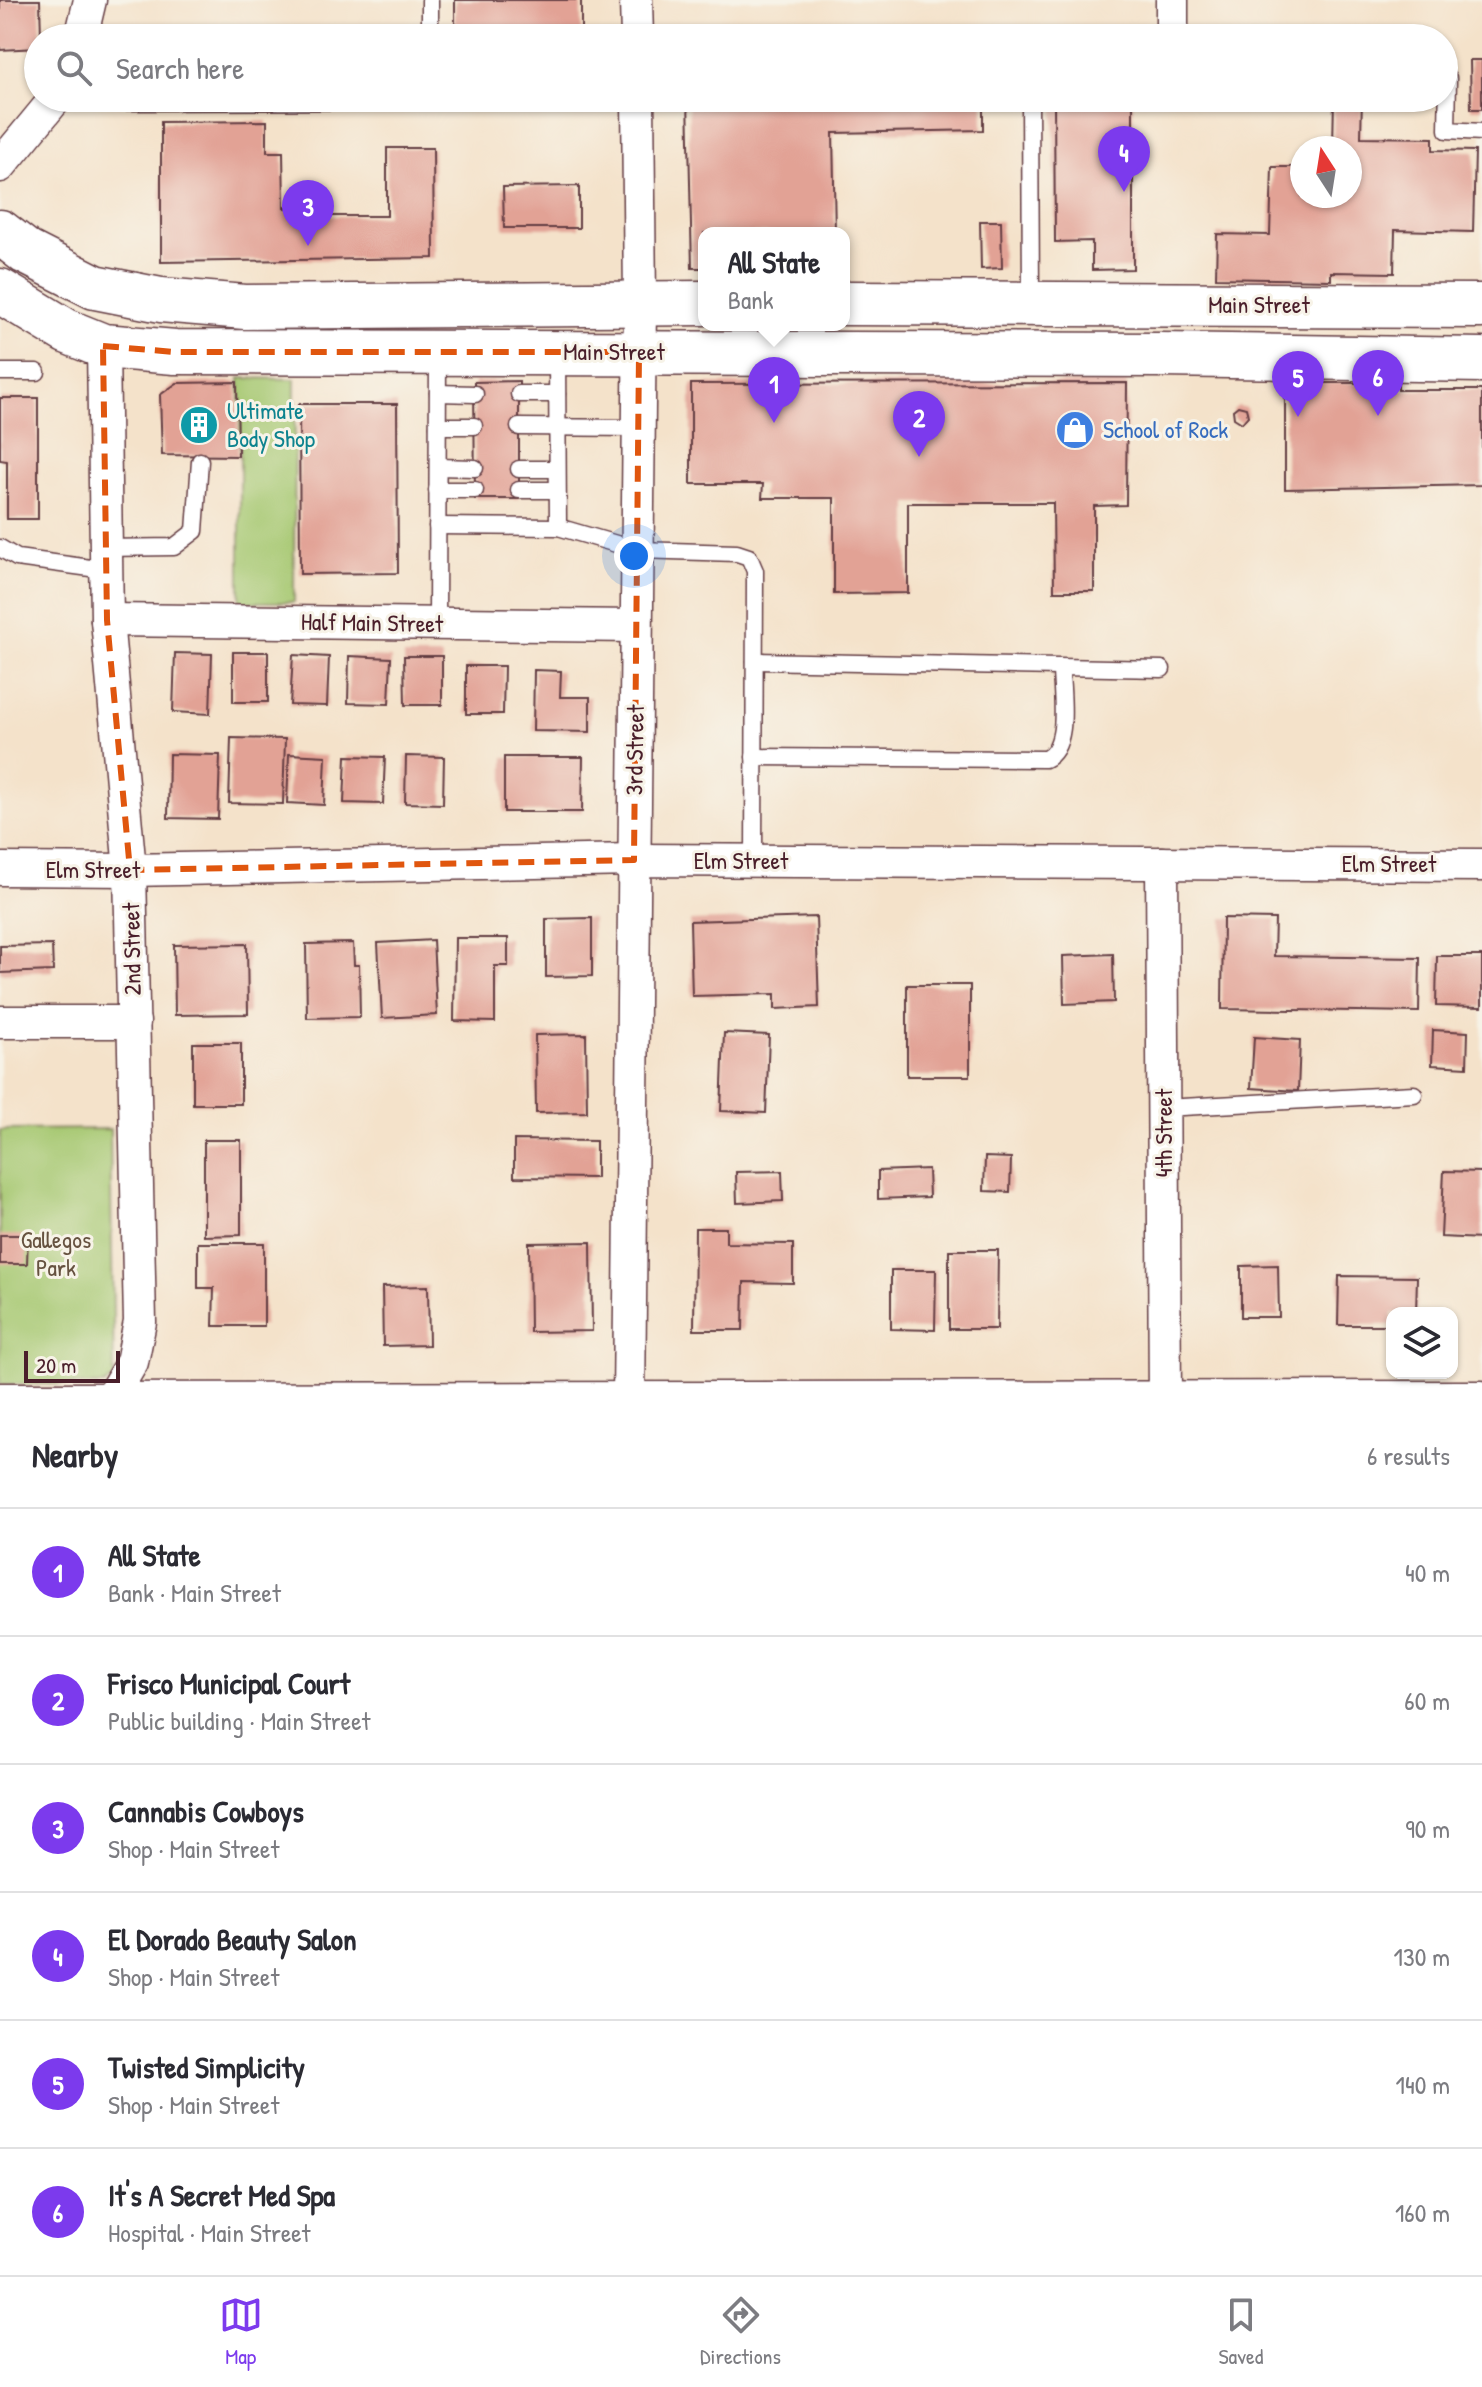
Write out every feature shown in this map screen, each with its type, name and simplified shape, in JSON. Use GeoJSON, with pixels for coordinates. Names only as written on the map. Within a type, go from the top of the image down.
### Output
{"type":"FeatureCollection","features":[{"type":"Feature","properties":{"kind":"main road","name":"Main Street"},"geometry":{"type":"LineString","coordinates":[[0,232],[26,252],[95,287],[161,300],[245,307],[698,303]]}},
{"type":"Feature","properties":{"kind":"main road","name":"Main Street"},"geometry":{"type":"LineString","coordinates":[[0,291],[66,331],[103,346],[438,373],[557,373],[639,352],[1482,360]]}},
{"type":"Feature","properties":{"kind":"main road","name":"Main Street"},"geometry":{"type":"LineString","coordinates":[[850,303],[1482,306]]}},
{"type":"Feature","properties":{"kind":"street"},"geometry":{"type":"LineString","coordinates":[[84,24],[90,0]]}},
{"type":"Feature","properties":{"kind":"street"},"geometry":{"type":"LineString","coordinates":[[636,0],[637,24]]}},
{"type":"Feature","properties":{"kind":"street"},"geometry":{"type":"LineString","coordinates":[[1172,0],[1172,24]]}},
{"type":"Feature","properties":{"kind":"street"},"geometry":{"type":"LineString","coordinates":[[0,166],[44,112]]}},
{"type":"Feature","properties":{"kind":"street","name":"3rd Street"},"geometry":{"type":"LineString","coordinates":[[629,1400],[640,303],[638,112]]}},
{"type":"Feature","properties":{"kind":"street","name":"2nd Street"},"geometry":{"type":"LineString","coordinates":[[103,346],[107,620],[130,870],[140,1322],[132,1362],[108,1402]]}},
{"type":"Feature","properties":{"kind":"street","name":"Half Main Street"},"geometry":{"type":"LineString","coordinates":[[107,620],[636,626]]}},
{"type":"Feature","properties":{"kind":"street","name":"Elm Street"},"geometry":{"type":"LineString","coordinates":[[0,869],[130,870],[634,860],[1482,865]]}},
{"type":"Feature","properties":{"kind":"street","name":"4th Street"},"geometry":{"type":"LineString","coordinates":[[1162,863],[1165,1401]]}},
{"type":"Feature","properties":{"kind":"street"},"geometry":{"type":"LineString","coordinates":[[0,1022],[134,1022]]}},
{"type":"Feature","properties":{"kind":"street"},"geometry":{"type":"LineString","coordinates":[[0,1399],[108,1402],[1165,1401],[1482,1397]]}},
{"type":"Feature","properties":{"kind":"lane"},"geometry":{"type":"LineString","coordinates":[[430,0],[430,24]]}},
{"type":"Feature","properties":{"kind":"lane"},"geometry":{"type":"LineString","coordinates":[[1030,112],[1032,304]]}},
{"type":"Feature","properties":{"kind":"lane"},"geometry":{"type":"LineString","coordinates":[[1447,112],[1447,130],[1482,132]]}},
{"type":"Feature","properties":{"kind":"lane"},"geometry":{"type":"LineString","coordinates":[[0,372],[37,372]]}},
{"type":"Feature","properties":{"kind":"lane"},"geometry":{"type":"LineString","coordinates":[[437,624],[438,373],[475,394]]}},
{"type":"Feature","properties":{"kind":"lane"},"geometry":{"type":"LineString","coordinates":[[519,394],[557,373],[558,527]]}},
{"type":"Feature","properties":{"kind":"lane"},"geometry":{"type":"LineString","coordinates":[[438,426],[474,426]]}},
{"type":"Feature","properties":{"kind":"lane"},"geometry":{"type":"LineString","coordinates":[[519,427],[638,428]]}},
{"type":"Feature","properties":{"kind":"lane"},"geometry":{"type":"LineString","coordinates":[[0,548],[17,558],[104,559],[174,547],[195,531],[200,461]]}},
{"type":"Feature","properties":{"kind":"lane"},"geometry":{"type":"LineString","coordinates":[[438,467],[475,468]]}},
{"type":"Feature","properties":{"kind":"lane"},"geometry":{"type":"LineString","coordinates":[[519,469],[557,469]]}},
{"type":"Feature","properties":{"kind":"lane"},"geometry":{"type":"LineString","coordinates":[[437,490],[475,490]]}},
{"type":"Feature","properties":{"kind":"lane"},"geometry":{"type":"LineString","coordinates":[[519,490],[557,490]]}},
{"type":"Feature","properties":{"kind":"lane"},"geometry":{"type":"LineString","coordinates":[[437,526],[558,527],[637,550],[737,553],[749,557],[755,571],[754,861]]}},
{"type":"Feature","properties":{"kind":"lane"},"geometry":{"type":"LineString","coordinates":[[755,661],[1162,669]]}},
{"type":"Feature","properties":{"kind":"lane"},"geometry":{"type":"LineString","coordinates":[[754,757],[1045,759],[1060,743],[1061,668]]}},
{"type":"Feature","properties":{"kind":"lane"},"geometry":{"type":"LineString","coordinates":[[1164,1108],[1414,1094]]}},
{"type":"Feature","properties":{"kind":"highlighted area"},"geometry":{"type":"Polygon","coordinates":[[[103,346],[175,352],[639,352],[634,860],[130,870],[107,620],[103,346]]]}},
{"type":"Feature","properties":{"kind":"green space"},"geometry":{"type":"Polygon","coordinates":[[[240,378],[295,379],[294,602],[240,602],[240,378]]]}},
{"type":"Feature","properties":{"kind":"green space","name":"Gallegos Park"},"geometry":{"type":"Polygon","coordinates":[[[110,1129],[114,1378],[104,1385],[0,1384],[0,1130],[110,1129]]]}},
{"type":"Feature","properties":{"kind":"building"},"geometry":{"type":"Polygon","coordinates":[[[0,0],[40,0],[41,24],[24,24],[24,49],[0,50],[0,0]]]}},
{"type":"Feature","properties":{"kind":"building"},"geometry":{"type":"Polygon","coordinates":[[[455,0],[581,0],[581,24],[455,24],[455,0]]]}},
{"type":"Feature","properties":{"kind":"building"},"geometry":{"type":"Polygon","coordinates":[[[1470,60],[1482,60],[1482,109],[1471,109],[1470,60]]]}},
{"type":"Feature","properties":{"kind":"building"},"geometry":{"type":"Polygon","coordinates":[[[688,112],[983,112],[983,130],[833,133],[835,227],[698,227],[698,268],[692,268],[688,112]]]}},
{"type":"Feature","properties":{"kind":"building"},"geometry":{"type":"Polygon","coordinates":[[[1054,112],[1133,112],[1133,269],[1092,270],[1092,241],[1055,242],[1054,112]]]}},
{"type":"Feature","properties":{"kind":"building"},"geometry":{"type":"Polygon","coordinates":[[[1334,112],[1362,112],[1361,136],[1333,136],[1334,112]]]}},
{"type":"Feature","properties":{"kind":"building"},"geometry":{"type":"Polygon","coordinates":[[[267,121],[267,152],[283,152],[284,208],[330,208],[330,216],[387,216],[387,148],[433,148],[434,258],[161,262],[161,122],[267,121]]]}},
{"type":"Feature","properties":{"kind":"building"},"geometry":{"type":"Polygon","coordinates":[[[1362,137],[1433,138],[1433,150],[1475,151],[1473,232],[1395,230],[1394,273],[1331,272],[1331,280],[1216,278],[1217,234],[1270,235],[1272,167],[1290,167],[1290,208],[1362,208],[1362,137]]]}},
{"type":"Feature","properties":{"kind":"building"},"geometry":{"type":"Polygon","coordinates":[[[579,186],[579,228],[504,228],[503,187],[579,186]]]}},
{"type":"Feature","properties":{"kind":"building"},"geometry":{"type":"Polygon","coordinates":[[[980,221],[1001,221],[1002,268],[981,269],[980,221]]]}},
{"type":"Feature","properties":{"kind":"building"},"geometry":{"type":"Polygon","coordinates":[[[519,381],[519,499],[475,499],[474,382],[519,381]]]}},
{"type":"Feature","properties":{"kind":"building","name":"Ultimate Body Shop"},"geometry":{"type":"Polygon","coordinates":[[[237,382],[238,456],[162,455],[160,395],[177,383],[237,382]]]}},
{"type":"Feature","properties":{"kind":"building"},"geometry":{"type":"Polygon","coordinates":[[[1127,383],[1126,505],[1094,506],[1094,591],[1054,591],[1053,503],[908,503],[908,593],[834,594],[834,498],[762,498],[763,484],[691,484],[691,384],[1127,383]]]}},
{"type":"Feature","properties":{"kind":"building"},"geometry":{"type":"Polygon","coordinates":[[[1285,383],[1398,383],[1398,390],[1482,390],[1482,485],[1285,489],[1285,383]]]}},
{"type":"Feature","properties":{"kind":"building"},"geometry":{"type":"Polygon","coordinates":[[[0,398],[38,398],[38,519],[7,519],[7,461],[0,460],[0,398]]]}},
{"type":"Feature","properties":{"kind":"building"},"geometry":{"type":"Polygon","coordinates":[[[299,404],[397,404],[398,573],[300,574],[299,404]]]}},
{"type":"Feature","properties":{"kind":"building"},"geometry":{"type":"Polygon","coordinates":[[[1238,406],[1246,408],[1248,416],[1242,423],[1234,418],[1233,410],[1238,406]]]}},
{"type":"Feature","properties":{"kind":"building"},"geometry":{"type":"Polygon","coordinates":[[[233,652],[268,652],[268,702],[233,702],[233,652]]]}},
{"type":"Feature","properties":{"kind":"building"},"geometry":{"type":"Polygon","coordinates":[[[175,653],[212,654],[210,714],[173,712],[175,653]]]}},
{"type":"Feature","properties":{"kind":"building"},"geometry":{"type":"Polygon","coordinates":[[[293,655],[329,657],[327,706],[290,705],[293,655]]]}},
{"type":"Feature","properties":{"kind":"building"},"geometry":{"type":"Polygon","coordinates":[[[349,656],[391,658],[389,704],[348,703],[349,656]]]}},
{"type":"Feature","properties":{"kind":"building"},"geometry":{"type":"Polygon","coordinates":[[[404,656],[442,656],[442,705],[405,705],[404,656]]]}},
{"type":"Feature","properties":{"kind":"building"},"geometry":{"type":"Polygon","coordinates":[[[466,666],[504,666],[503,714],[466,714],[466,666]]]}},
{"type":"Feature","properties":{"kind":"building"},"geometry":{"type":"Polygon","coordinates":[[[534,670],[561,671],[560,697],[590,697],[590,732],[533,731],[534,670]]]}},
{"type":"Feature","properties":{"kind":"building"},"geometry":{"type":"Polygon","coordinates":[[[231,738],[285,739],[283,804],[229,803],[231,738]]]}},
{"type":"Feature","properties":{"kind":"building"},"geometry":{"type":"Polygon","coordinates":[[[169,754],[220,755],[218,819],[168,818],[169,754]]]}},
{"type":"Feature","properties":{"kind":"building"},"geometry":{"type":"Polygon","coordinates":[[[289,754],[326,756],[324,805],[287,803],[289,754]]]}},
{"type":"Feature","properties":{"kind":"building"},"geometry":{"type":"Polygon","coordinates":[[[346,756],[385,757],[383,804],[344,803],[346,756]]]}},
{"type":"Feature","properties":{"kind":"building"},"geometry":{"type":"Polygon","coordinates":[[[406,756],[444,757],[443,804],[405,803],[406,756]]]}},
{"type":"Feature","properties":{"kind":"building"},"geometry":{"type":"Polygon","coordinates":[[[504,757],[583,757],[582,812],[504,812],[504,757]]]}},
{"type":"Feature","properties":{"kind":"building"},"geometry":{"type":"Polygon","coordinates":[[[816,917],[819,1007],[775,1009],[775,994],[692,996],[690,921],[816,917]]]}},
{"type":"Feature","properties":{"kind":"building"},"geometry":{"type":"Polygon","coordinates":[[[592,918],[592,976],[546,977],[546,919],[592,918]]]}},
{"type":"Feature","properties":{"kind":"building"},"geometry":{"type":"Polygon","coordinates":[[[1223,918],[1275,919],[1274,956],[1420,958],[1419,1012],[1222,1009],[1223,918]]]}},
{"type":"Feature","properties":{"kind":"building"},"geometry":{"type":"Polygon","coordinates":[[[455,938],[508,938],[508,966],[495,966],[495,1022],[454,1021],[455,938]]]}},
{"type":"Feature","properties":{"kind":"building"},"geometry":{"type":"Polygon","coordinates":[[[433,940],[437,1015],[382,1018],[378,943],[433,940]]]}},
{"type":"Feature","properties":{"kind":"building"},"geometry":{"type":"Polygon","coordinates":[[[353,943],[354,965],[359,965],[360,1017],[307,1018],[306,944],[353,943]]]}},
{"type":"Feature","properties":{"kind":"building"},"geometry":{"type":"Polygon","coordinates":[[[247,944],[248,1014],[175,1015],[174,945],[247,944]]]}},
{"type":"Feature","properties":{"kind":"building"},"geometry":{"type":"Polygon","coordinates":[[[52,945],[53,971],[0,973],[0,946],[52,945]]]}},
{"type":"Feature","properties":{"kind":"building"},"geometry":{"type":"Polygon","coordinates":[[[1113,954],[1114,1002],[1064,1004],[1063,956],[1113,954]]]}},
{"type":"Feature","properties":{"kind":"building"},"geometry":{"type":"Polygon","coordinates":[[[1437,956],[1482,956],[1482,1007],[1436,1006],[1437,956]]]}},
{"type":"Feature","properties":{"kind":"building"},"geometry":{"type":"Polygon","coordinates":[[[907,985],[970,985],[970,1076],[907,1076],[907,985]]]}},
{"type":"Feature","properties":{"kind":"building"},"geometry":{"type":"Polygon","coordinates":[[[1433,1030],[1468,1032],[1467,1067],[1432,1065],[1433,1030]]]}},
{"type":"Feature","properties":{"kind":"building"},"geometry":{"type":"Polygon","coordinates":[[[724,1033],[769,1035],[766,1113],[721,1111],[724,1033]]]}},
{"type":"Feature","properties":{"kind":"building"},"geometry":{"type":"Polygon","coordinates":[[[586,1034],[587,1112],[536,1113],[535,1035],[586,1034]]]}},
{"type":"Feature","properties":{"kind":"building"},"geometry":{"type":"Polygon","coordinates":[[[1254,1037],[1300,1040],[1298,1091],[1251,1088],[1254,1037]]]}},
{"type":"Feature","properties":{"kind":"building"},"geometry":{"type":"Polygon","coordinates":[[[193,1043],[241,1043],[241,1104],[193,1104],[193,1043]]]}},
{"type":"Feature","properties":{"kind":"building"},"geometry":{"type":"Polygon","coordinates":[[[204,1140],[241,1140],[241,1235],[204,1236],[204,1140]]]}},
{"type":"Feature","properties":{"kind":"building"},"geometry":{"type":"Polygon","coordinates":[[[514,1140],[596,1141],[596,1178],[514,1177],[514,1140]]]}},
{"type":"Feature","properties":{"kind":"building"},"geometry":{"type":"Polygon","coordinates":[[[985,1157],[1011,1158],[1010,1192],[984,1191],[985,1157]]]}},
{"type":"Feature","properties":{"kind":"building"},"geometry":{"type":"Polygon","coordinates":[[[928,1169],[929,1197],[878,1199],[878,1171],[928,1169]]]}},
{"type":"Feature","properties":{"kind":"building"},"geometry":{"type":"Polygon","coordinates":[[[782,1171],[783,1201],[737,1203],[736,1172],[782,1171]]]}},
{"type":"Feature","properties":{"kind":"building"},"geometry":{"type":"Polygon","coordinates":[[[1444,1171],[1482,1172],[1482,1239],[1441,1237],[1444,1171]]]}},
{"type":"Feature","properties":{"kind":"building"},"geometry":{"type":"Polygon","coordinates":[[[695,1228],[726,1228],[726,1243],[793,1244],[793,1283],[744,1282],[743,1330],[694,1330],[695,1228]]]}},
{"type":"Feature","properties":{"kind":"building"},"geometry":{"type":"Polygon","coordinates":[[[0,1235],[28,1235],[27,1264],[0,1264],[0,1235]]]}},
{"type":"Feature","properties":{"kind":"building"},"geometry":{"type":"Polygon","coordinates":[[[591,1242],[592,1331],[530,1332],[529,1243],[591,1242]]]}},
{"type":"Feature","properties":{"kind":"building"},"geometry":{"type":"Polygon","coordinates":[[[198,1243],[264,1243],[264,1326],[213,1326],[214,1288],[198,1288],[198,1243]]]}},
{"type":"Feature","properties":{"kind":"building"},"geometry":{"type":"Polygon","coordinates":[[[949,1250],[998,1250],[997,1329],[949,1329],[949,1250]]]}},
{"type":"Feature","properties":{"kind":"building"},"geometry":{"type":"Polygon","coordinates":[[[1278,1265],[1279,1317],[1241,1317],[1241,1266],[1278,1265]]]}},
{"type":"Feature","properties":{"kind":"building"},"geometry":{"type":"Polygon","coordinates":[[[891,1270],[936,1270],[935,1330],[891,1329],[891,1270]]]}},
{"type":"Feature","properties":{"kind":"building"},"geometry":{"type":"Polygon","coordinates":[[[1339,1276],[1417,1277],[1416,1307],[1386,1307],[1386,1325],[1338,1325],[1339,1276]]]}},
{"type":"Feature","properties":{"kind":"building"},"geometry":{"type":"Polygon","coordinates":[[[428,1286],[429,1345],[383,1346],[382,1287],[428,1286]]]}},
{"type":"Feature","properties":{"kind":"place","name":"El Dorado Beauty Salon"},"geometry":{"type":"Point","coordinates":[1124,192]}},
{"type":"Feature","properties":{"kind":"place","name":"Cannabis Cowboys"},"geometry":{"type":"Point","coordinates":[308,246]}},
{"type":"Feature","properties":{"kind":"place","name":"It's A Secret Med Spa"},"geometry":{"type":"Point","coordinates":[1378,416]}},
{"type":"Feature","properties":{"kind":"place","name":"Twisted Simplicity"},"geometry":{"type":"Point","coordinates":[1298,417]}},
{"type":"Feature","properties":{"kind":"place","name":"All State"},"geometry":{"type":"Point","coordinates":[774,423]}},
{"type":"Feature","properties":{"kind":"place","name":"Ultimate Body Shop"},"geometry":{"type":"Point","coordinates":[199,425]}},
{"type":"Feature","properties":{"kind":"place","name":"School of Rock"},"geometry":{"type":"Point","coordinates":[1075,430]}},
{"type":"Feature","properties":{"kind":"place","name":"Frisco Municipal Court"},"geometry":{"type":"Point","coordinates":[919,457]}}]}
